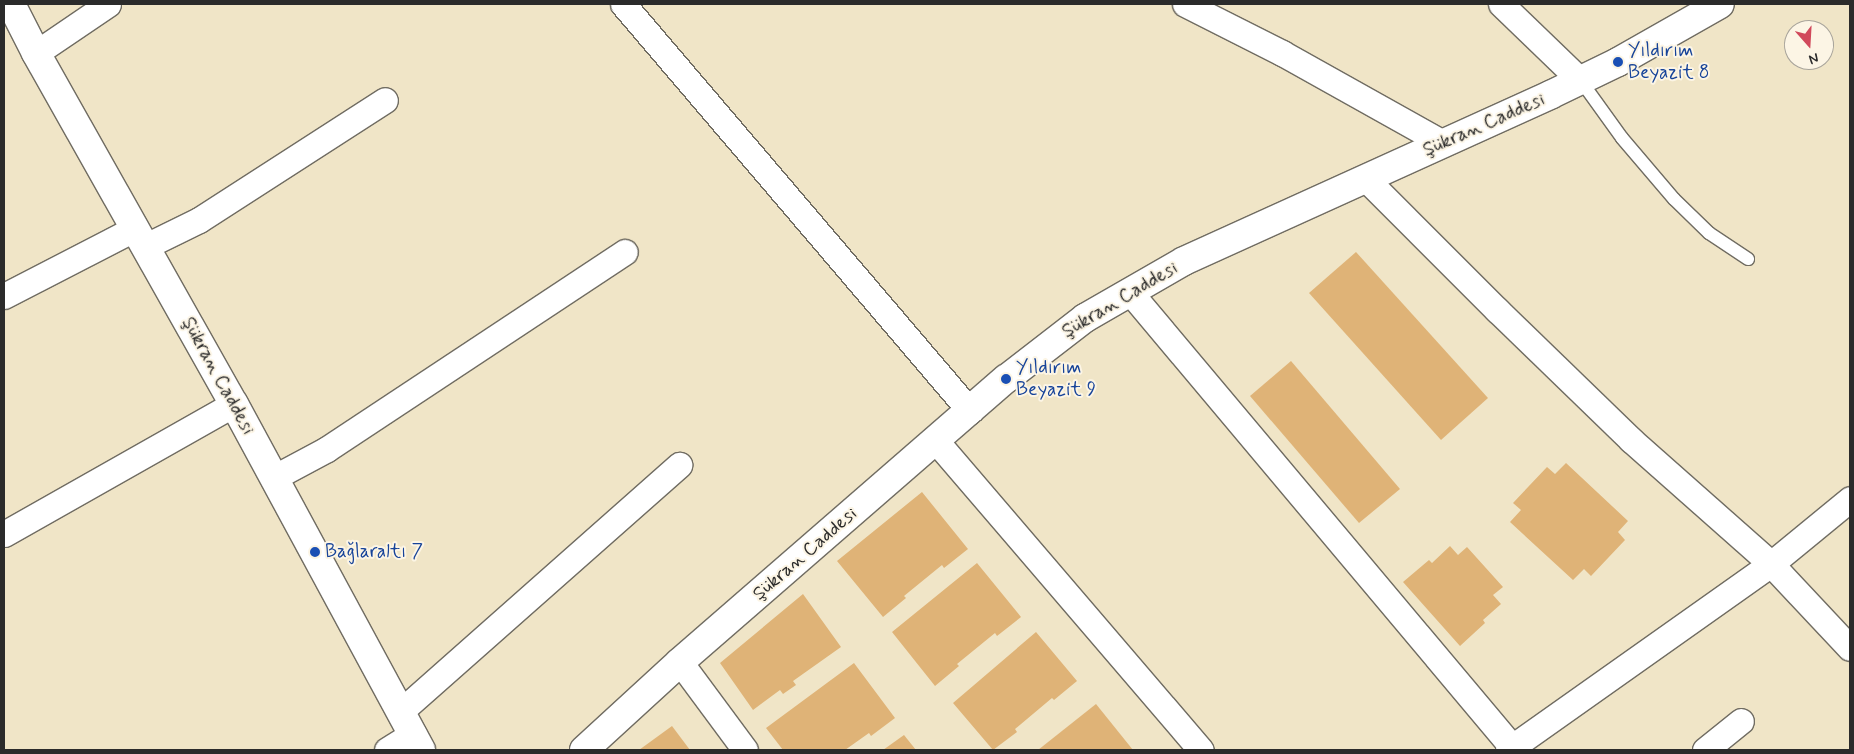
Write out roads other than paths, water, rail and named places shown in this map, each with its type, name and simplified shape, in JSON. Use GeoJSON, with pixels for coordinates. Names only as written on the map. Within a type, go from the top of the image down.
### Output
{"type":"FeatureCollection","features":[{"type":"Feature","properties":{"kind":"street","name":"Şükran Caddesi"},"geometry":{"type":"LineString","coordinates":[[11,4],[36,53],[234,404],[411,732]]}},
{"type":"Feature","properties":{"kind":"street"},"geometry":{"type":"LineString","coordinates":[[36,53],[108,4]]}},
{"type":"Feature","properties":{"kind":"street"},"geometry":{"type":"LineString","coordinates":[[623,4],[970,411]]}},
{"type":"Feature","properties":{"kind":"street"},"geometry":{"type":"LineString","coordinates":[[1184,4],[1290,57],[1443,143]]}},
{"type":"Feature","properties":{"kind":"street"},"geometry":{"type":"LineString","coordinates":[[1501,4],[1581,80]]}},
{"type":"Feature","properties":{"kind":"street","name":"Şükran Caddesi"},"geometry":{"type":"LineString","coordinates":[[584,750],[680,662],[970,411],[1044,348],[1085,318],[1184,261],[1581,80],[1685,26],[1720,4]]}},
{"type":"Feature","properties":{"kind":"street"},"geometry":{"type":"LineString","coordinates":[[4,296],[141,237],[199,220],[385,100]]}},
{"type":"Feature","properties":{"kind":"street"},"geometry":{"type":"LineString","coordinates":[[1365,178],[1624,433],[1771,564],[1850,648]]}},
{"type":"Feature","properties":{"kind":"street"},"geometry":{"type":"LineString","coordinates":[[274,478],[327,449],[625,252]]}},
{"type":"Feature","properties":{"kind":"street"},"geometry":{"type":"LineString","coordinates":[[1129,291],[1510,749],[1771,564],[1850,499]]}},
{"type":"Feature","properties":{"kind":"street"},"geometry":{"type":"LineString","coordinates":[[4,534],[234,404]]}},
{"type":"Feature","properties":{"kind":"street"},"geometry":{"type":"LineString","coordinates":[[936,441],[1201,750]]}},
{"type":"Feature","properties":{"kind":"street"},"geometry":{"type":"LineString","coordinates":[[387,750],[411,732],[679,465]]}},
{"type":"Feature","properties":{"kind":"street"},"geometry":{"type":"LineString","coordinates":[[680,662],[745,750]]}},
{"type":"Feature","properties":{"kind":"street"},"geometry":{"type":"LineString","coordinates":[[1704,750],[1741,722]]}},
{"type":"Feature","properties":{"kind":"lane"},"geometry":{"type":"LineString","coordinates":[[1581,80],[1622,138],[1674,199],[1709,234],[1748,258]]}},
{"type":"Feature","properties":{"kind":"place","name":"Yıldırım Beyazit 8"},"geometry":{"type":"Point","coordinates":[1618,62]}},
{"type":"Feature","properties":{"kind":"place","name":"Yıldırım Beyazit 9"},"geometry":{"type":"Point","coordinates":[1006,379]}},
{"type":"Feature","properties":{"kind":"place","name":"Bağlaraltı 7"},"geometry":{"type":"Point","coordinates":[315,552]}}]}
